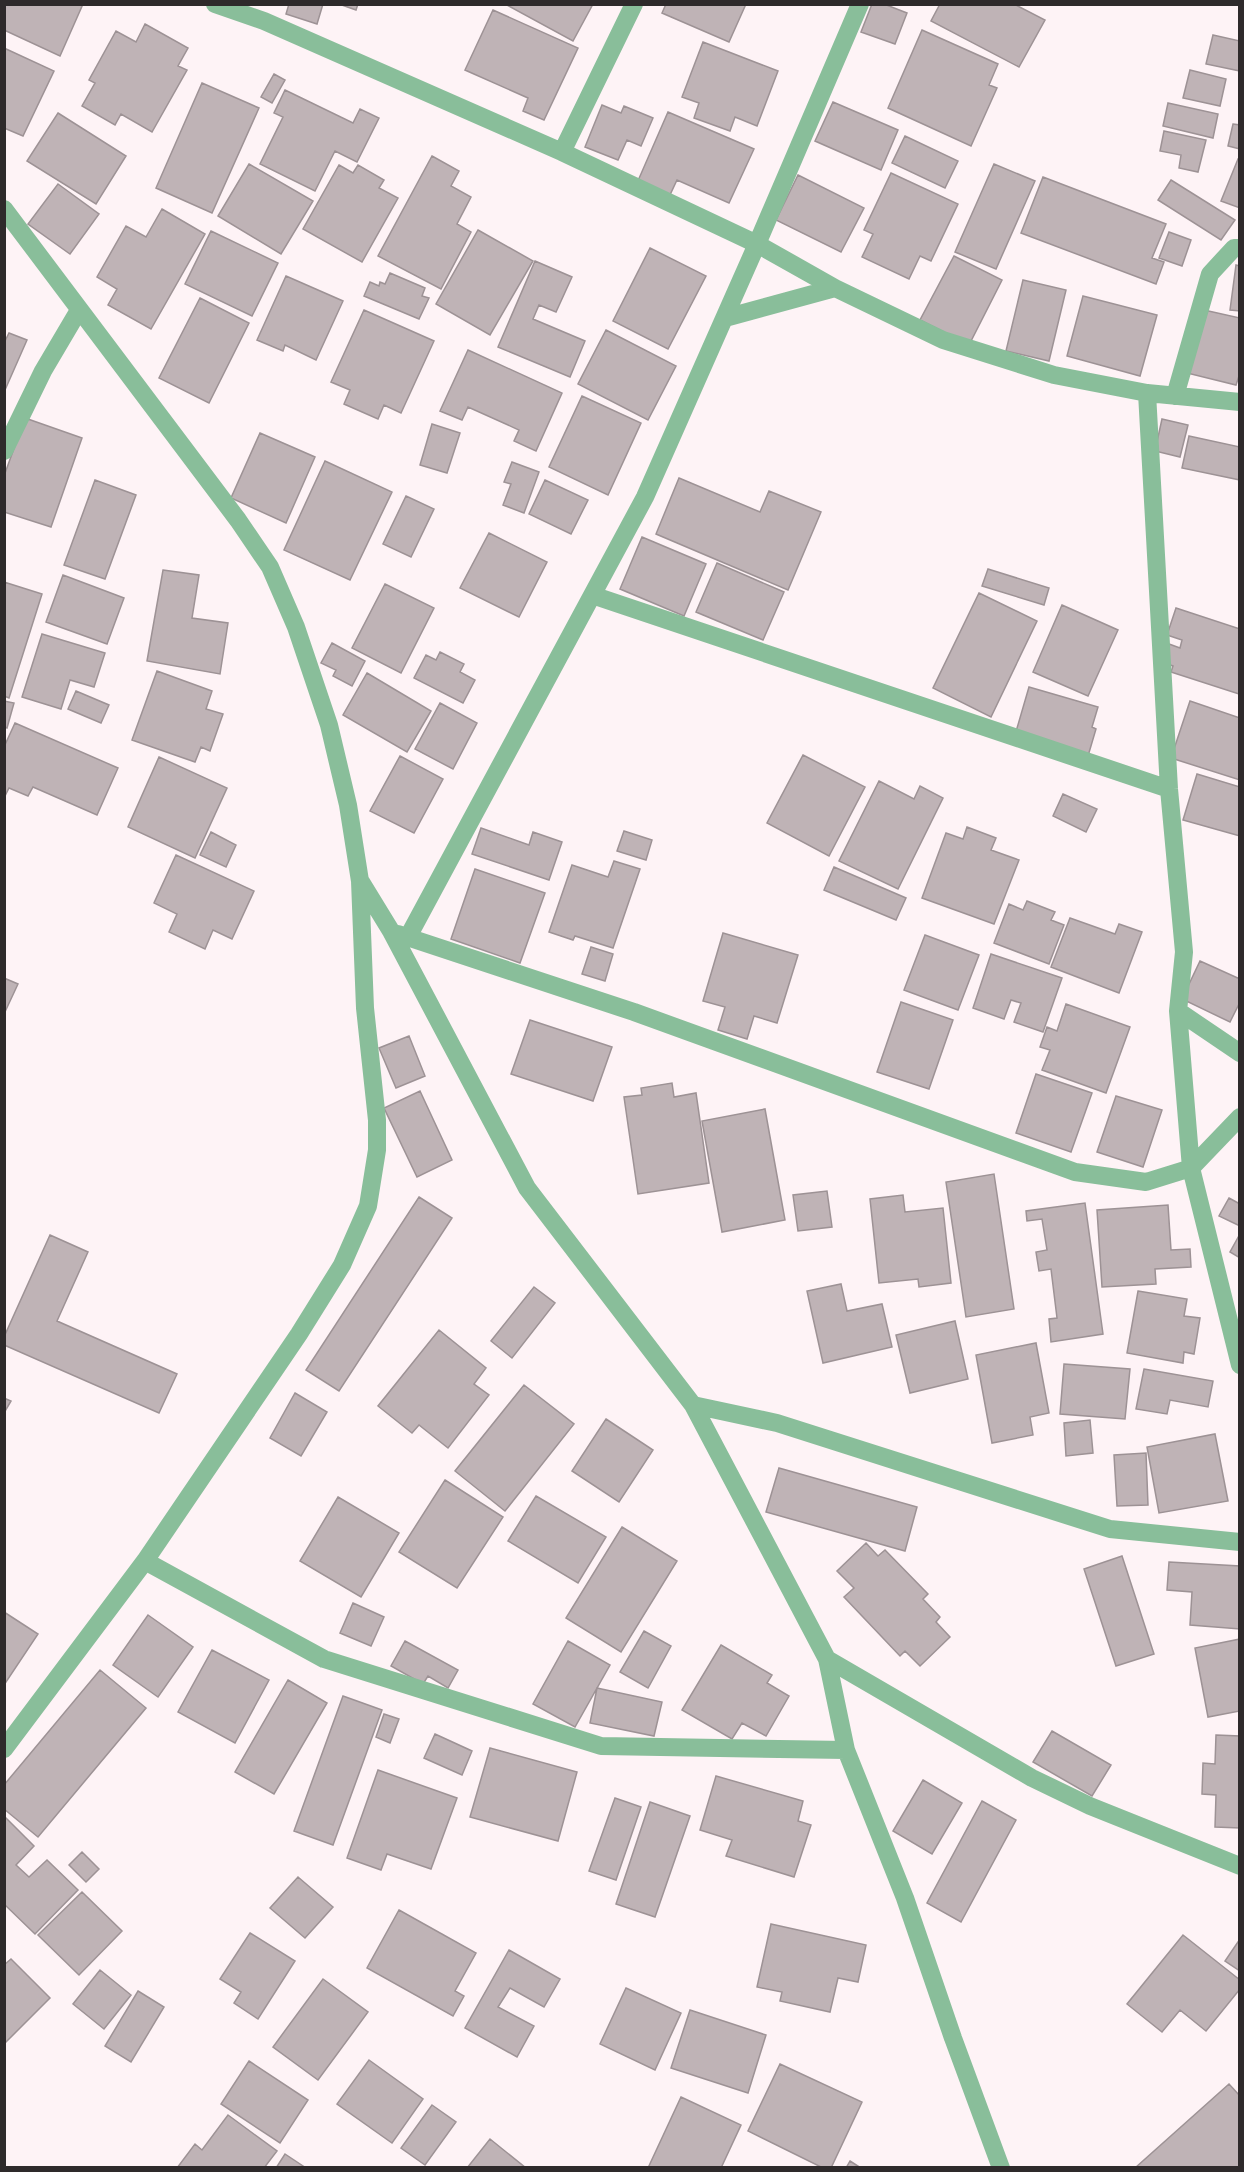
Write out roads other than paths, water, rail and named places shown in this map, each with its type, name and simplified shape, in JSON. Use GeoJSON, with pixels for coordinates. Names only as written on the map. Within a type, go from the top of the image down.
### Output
{"type":"FeatureCollection","features":[{"type":"Feature","properties":{"kind":"street"},"geometry":{"type":"LineString","coordinates":[[215,4],[267,13],[757,244],[835,288],[943,340],[1054,375],[1147,393],[1239,402]]}},
{"type":"Feature","properties":{"kind":"street"},"geometry":{"type":"LineString","coordinates":[[562,152],[633,4]]}},
{"type":"Feature","properties":{"kind":"street"},"geometry":{"type":"LineString","coordinates":[[399,934],[592,595],[645,497],[860,4]]}},
{"type":"Feature","properties":{"kind":"street"},"geometry":{"type":"LineString","coordinates":[[4,209],[238,520],[270,567],[296,627],[329,725],[348,805],[360,880],[365,1008],[377,1120],[377,1150],[368,1206],[342,1265],[299,1334],[145,1561],[8,1738]]}},
{"type":"Feature","properties":{"kind":"street"},"geometry":{"type":"LineString","coordinates":[[1175,396],[1210,274],[1234,248],[1239,248]]}},
{"type":"Feature","properties":{"kind":"street"},"geometry":{"type":"LineString","coordinates":[[725,318],[835,288]]}},
{"type":"Feature","properties":{"kind":"street"},"geometry":{"type":"LineString","coordinates":[[4,451],[43,371],[79,310]]}},
{"type":"Feature","properties":{"kind":"street"},"geometry":{"type":"LineString","coordinates":[[1147,393],[1169,789],[1184,952],[1178,1011],[1191,1168],[1239,1365]]}},
{"type":"Feature","properties":{"kind":"street"},"geometry":{"type":"LineString","coordinates":[[592,595],[1169,789]]}},
{"type":"Feature","properties":{"kind":"street"},"geometry":{"type":"LineString","coordinates":[[360,880],[399,934],[527,1188],[693,1405],[827,1659],[846,1750],[905,1898],[1001,2168]]}},
{"type":"Feature","properties":{"kind":"street"},"geometry":{"type":"LineString","coordinates":[[399,934],[645,1016],[1074,1172],[1146,1182],[1191,1168],[1239,1117]]}},
{"type":"Feature","properties":{"kind":"street"},"geometry":{"type":"LineString","coordinates":[[1178,1011],[1239,1053]]}},
{"type":"Feature","properties":{"kind":"street"},"geometry":{"type":"LineString","coordinates":[[693,1405],[777,1423],[1110,1529],[1239,1542]]}},
{"type":"Feature","properties":{"kind":"street"},"geometry":{"type":"LineString","coordinates":[[145,1561],[324,1659],[601,1746],[846,1750]]}},
{"type":"Feature","properties":{"kind":"street"},"geometry":{"type":"LineString","coordinates":[[827,1659],[1032,1778],[1090,1806],[1239,1866]]}}]}
